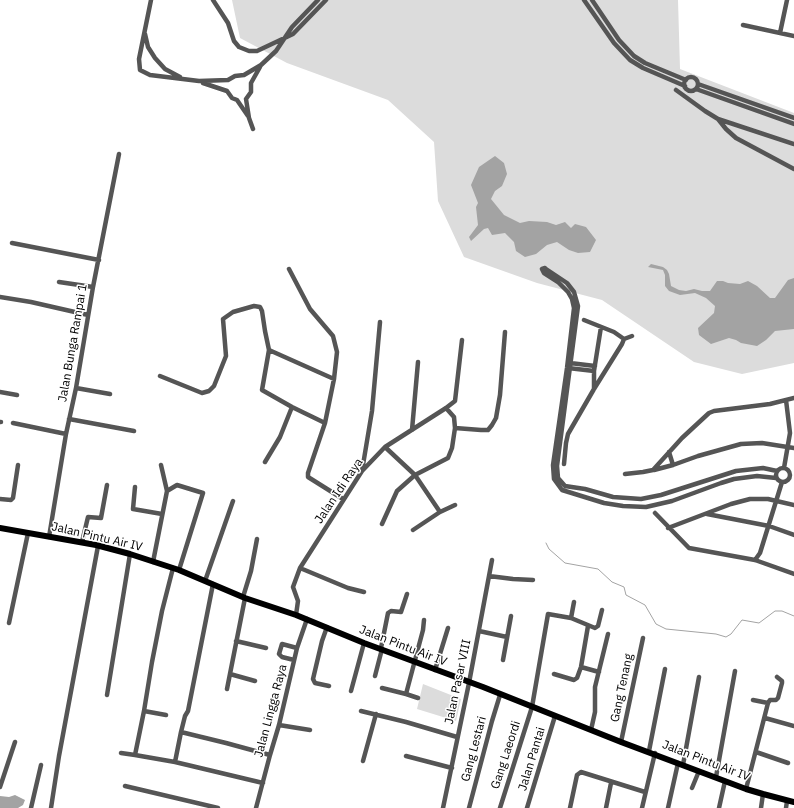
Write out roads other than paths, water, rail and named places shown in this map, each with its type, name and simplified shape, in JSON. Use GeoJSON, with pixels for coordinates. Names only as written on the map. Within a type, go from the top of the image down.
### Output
{"type":"FeatureCollection","features":[{"type":"Feature","properties":{"kind":"main road","name":"Jalan Pintu Air IV"},"geometry":{"type":"LineString","coordinates":[[0,528],[82,542],[130,554],[176,569],[244,597],[296,615],[364,643],[469,682],[621,742],[652,752],[746,789],[794,802]]}},
{"type":"Feature","properties":{"kind":"street"},"geometry":{"type":"LineString","coordinates":[[151,0],[139,59],[140,70],[150,74],[199,82],[227,91],[232,98],[237,100],[249,118]]}},
{"type":"Feature","properties":{"kind":"street"},"geometry":{"type":"LineString","coordinates":[[213,0],[228,23],[234,41],[239,47],[249,51],[257,51],[293,34],[326,0]]}},
{"type":"Feature","properties":{"kind":"street"},"geometry":{"type":"LineString","coordinates":[[199,82],[228,80],[235,76],[244,75],[261,65],[276,51],[292,27],[318,0]]}},
{"type":"Feature","properties":{"kind":"street"},"geometry":{"type":"LineString","coordinates":[[584,0],[614,43],[630,60],[685,86],[689,90],[696,89],[794,124]]}},
{"type":"Feature","properties":{"kind":"street"},"geometry":{"type":"LineString","coordinates":[[592,0],[626,48],[644,66],[686,80],[689,77],[694,78],[697,80],[698,84],[794,118]]}},
{"type":"Feature","properties":{"kind":"street"},"geometry":{"type":"LineString","coordinates":[[780,33],[787,0]]}},
{"type":"Feature","properties":{"kind":"street"},"geometry":{"type":"LineString","coordinates":[[743,25],[794,36]]}},
{"type":"Feature","properties":{"kind":"street"},"geometry":{"type":"LineString","coordinates":[[145,32],[148,47],[160,65],[184,80]]}},
{"type":"Feature","properties":{"kind":"street"},"geometry":{"type":"LineString","coordinates":[[156,75],[160,65]]}},
{"type":"Feature","properties":{"kind":"street"},"geometry":{"type":"LineString","coordinates":[[253,130],[249,118],[246,99],[250,92],[251,83],[261,65]]}},
{"type":"Feature","properties":{"kind":"street"},"geometry":{"type":"LineString","coordinates":[[685,86],[686,80]]}},
{"type":"Feature","properties":{"kind":"street"},"geometry":{"type":"LineString","coordinates":[[696,89],[698,84]]}},
{"type":"Feature","properties":{"kind":"street"},"geometry":{"type":"LineString","coordinates":[[676,90],[718,119],[794,144]]}},
{"type":"Feature","properties":{"kind":"street"},"geometry":{"type":"LineString","coordinates":[[718,119],[736,138],[794,168]]}},
{"type":"Feature","properties":{"kind":"street","name":"Jalan Bunga Rampai 1"},"geometry":{"type":"LineString","coordinates":[[49,536],[66,434],[76,388],[93,287],[119,154]]}},
{"type":"Feature","properties":{"kind":"street"},"geometry":{"type":"LineString","coordinates":[[12,243],[99,260]]}},
{"type":"Feature","properties":{"kind":"street"},"geometry":{"type":"LineString","coordinates":[[563,411],[553,465],[554,479],[562,490],[604,503],[646,507],[672,501],[734,479],[757,476],[776,478],[782,482],[791,481],[792,475],[789,470],[784,468],[777,471],[763,468],[736,471],[661,495],[641,499],[613,498],[585,489],[565,486],[560,481],[557,474],[557,466],[569,365],[574,303],[571,295],[564,287],[544,273],[543,268],[567,282],[578,301],[579,310],[569,365]]}},
{"type":"Feature","properties":{"kind":"street"},"geometry":{"type":"LineString","coordinates":[[289,269],[310,309],[333,336],[337,352],[334,379],[325,423],[308,473],[308,477],[343,499]]}},
{"type":"Feature","properties":{"kind":"street"},"geometry":{"type":"LineString","coordinates":[[59,282],[93,287]]}},
{"type":"Feature","properties":{"kind":"street"},"geometry":{"type":"LineString","coordinates":[[0,297],[31,302],[88,315]]}},
{"type":"Feature","properties":{"kind":"street"},"geometry":{"type":"LineString","coordinates":[[160,376],[202,392],[209,391],[214,386],[226,356],[223,319],[233,312],[254,306],[261,308],[269,350],[262,390],[325,423]]}},
{"type":"Feature","properties":{"kind":"street"},"geometry":{"type":"LineString","coordinates":[[584,320],[614,332],[624,339]]}},
{"type":"Feature","properties":{"kind":"street"},"geometry":{"type":"LineString","coordinates":[[362,471],[372,411],[380,322]]}},
{"type":"Feature","properties":{"kind":"street"},"geometry":{"type":"LineString","coordinates":[[594,389],[595,368],[601,327]]}},
{"type":"Feature","properties":{"kind":"street"},"geometry":{"type":"LineString","coordinates":[[455,428],[488,430],[496,418],[500,396],[505,332]]}},
{"type":"Feature","properties":{"kind":"street"},"geometry":{"type":"LineString","coordinates":[[564,464],[568,434],[624,339],[632,336]]}},
{"type":"Feature","properties":{"kind":"street"},"geometry":{"type":"LineString","coordinates":[[382,524],[397,491],[415,475],[448,458],[452,448],[455,428],[454,416],[446,408],[455,401],[456,398],[462,340]]}},
{"type":"Feature","properties":{"kind":"street"},"geometry":{"type":"LineString","coordinates":[[269,350],[334,379]]}},
{"type":"Feature","properties":{"kind":"street"},"geometry":{"type":"LineString","coordinates":[[412,430],[418,362]]}},
{"type":"Feature","properties":{"kind":"street"},"geometry":{"type":"LineString","coordinates":[[569,365],[595,368]]}},
{"type":"Feature","properties":{"kind":"street"},"geometry":{"type":"LineString","coordinates":[[76,388],[110,394]]}},
{"type":"Feature","properties":{"kind":"street"},"geometry":{"type":"LineString","coordinates":[[0,392],[17,395]]}},
{"type":"Feature","properties":{"kind":"street"},"geometry":{"type":"LineString","coordinates":[[654,470],[669,452],[709,413],[714,411],[770,404],[794,398]]}},
{"type":"Feature","properties":{"kind":"street"},"geometry":{"type":"LineString","coordinates":[[784,468],[792,433],[786,400]]}},
{"type":"Feature","properties":{"kind":"street"},"geometry":{"type":"LineString","coordinates":[[264,462],[280,437],[292,407]]}},
{"type":"Feature","properties":{"kind":"street","name":"Jalan Idi Raya"},"geometry":{"type":"LineString","coordinates":[[296,615],[298,601],[293,588],[300,568],[362,471],[385,447],[446,408]]}},
{"type":"Feature","properties":{"kind":"street"},"geometry":{"type":"LineString","coordinates":[[69,419],[134,431]]}},
{"type":"Feature","properties":{"kind":"street"},"geometry":{"type":"LineString","coordinates":[[13,423],[66,434]]}},
{"type":"Feature","properties":{"kind":"street"},"geometry":{"type":"LineString","coordinates":[[625,474],[654,470],[740,444],[762,443],[794,448]]}},
{"type":"Feature","properties":{"kind":"street"},"geometry":{"type":"LineString","coordinates":[[385,447],[415,475],[440,512]]}},
{"type":"Feature","properties":{"kind":"street"},"geometry":{"type":"LineString","coordinates":[[669,452],[673,465]]}},
{"type":"Feature","properties":{"kind":"street"},"geometry":{"type":"LineString","coordinates":[[0,499],[11,500],[13,498],[18,464]]}},
{"type":"Feature","properties":{"kind":"street"},"geometry":{"type":"LineString","coordinates":[[154,562],[167,490],[161,465]]}},
{"type":"Feature","properties":{"kind":"street"},"geometry":{"type":"LineString","coordinates":[[776,478],[777,471]]}},
{"type":"Feature","properties":{"kind":"street"},"geometry":{"type":"LineString","coordinates":[[755,560],[760,553],[782,482]]}},
{"type":"Feature","properties":{"kind":"street"},"geometry":{"type":"LineString","coordinates":[[82,542],[88,517],[101,518],[107,485]]}},
{"type":"Feature","properties":{"kind":"street"},"geometry":{"type":"LineString","coordinates":[[135,755],[162,611],[203,493],[178,485],[167,490]]}},
{"type":"Feature","properties":{"kind":"street"},"geometry":{"type":"LineString","coordinates":[[135,487],[133,509],[162,514]]}},
{"type":"Feature","properties":{"kind":"street"},"geometry":{"type":"LineString","coordinates":[[584,496],[585,489]]}},
{"type":"Feature","properties":{"kind":"street"},"geometry":{"type":"LineString","coordinates":[[668,528],[731,504],[750,499],[768,499],[794,505]]}},
{"type":"Feature","properties":{"kind":"street"},"geometry":{"type":"LineString","coordinates":[[205,581],[233,501]]}},
{"type":"Feature","properties":{"kind":"street"},"geometry":{"type":"LineString","coordinates":[[413,530],[440,512],[455,505]]}},
{"type":"Feature","properties":{"kind":"street"},"geometry":{"type":"LineString","coordinates":[[656,513],[668,528],[689,548],[755,560],[794,574]]}},
{"type":"Feature","properties":{"kind":"street"},"geometry":{"type":"LineString","coordinates":[[707,514],[769,526],[794,535]]}},
{"type":"Feature","properties":{"kind":"street"},"geometry":{"type":"LineString","coordinates":[[9,624],[28,533]]}},
{"type":"Feature","properties":{"kind":"street"},"geometry":{"type":"LineString","coordinates":[[227,689],[244,597],[252,571],[257,538]]}},
{"type":"Feature","properties":{"kind":"street"},"geometry":{"type":"LineString","coordinates":[[51,808],[59,756],[98,546]]}},
{"type":"Feature","properties":{"kind":"street"},"geometry":{"type":"LineString","coordinates":[[760,553],[762,563]]}},
{"type":"Feature","properties":{"kind":"street"},"geometry":{"type":"LineString","coordinates":[[107,695],[130,554]]}},
{"type":"Feature","properties":{"kind":"street","name":"Jalan Pasar VIII"},"geometry":{"type":"LineString","coordinates":[[443,808],[492,560]]}},
{"type":"Feature","properties":{"kind":"street"},"geometry":{"type":"LineString","coordinates":[[300,568],[348,588],[364,592]]}},
{"type":"Feature","properties":{"kind":"street"},"geometry":{"type":"LineString","coordinates":[[489,576],[533,580]]}},
{"type":"Feature","properties":{"kind":"street"},"geometry":{"type":"LineString","coordinates":[[175,762],[185,716],[188,711],[213,584]]}},
{"type":"Feature","properties":{"kind":"street"},"geometry":{"type":"LineString","coordinates":[[375,676],[388,613],[391,611],[402,612],[407,594]]}},
{"type":"Feature","properties":{"kind":"street"},"geometry":{"type":"LineString","coordinates":[[574,602],[571,618],[588,626],[595,628],[598,626],[602,610]]}},
{"type":"Feature","properties":{"kind":"street","name":"Gang Laeordi"},"geometry":{"type":"LineString","coordinates":[[500,808],[532,707],[548,614],[571,618]]}},
{"type":"Feature","properties":{"kind":"street"},"geometry":{"type":"LineString","coordinates":[[503,660],[512,616]]}},
{"type":"Feature","properties":{"kind":"street","name":"Jalan Lingga Raya"},"geometry":{"type":"LineString","coordinates":[[256,808],[279,725],[297,648],[306,619]]}},
{"type":"Feature","properties":{"kind":"street"},"geometry":{"type":"LineString","coordinates":[[406,694],[423,630],[424,620]]}},
{"type":"Feature","properties":{"kind":"street"},"geometry":{"type":"LineString","coordinates":[[554,674],[574,680],[577,678],[581,667],[588,626]]}},
{"type":"Feature","properties":{"kind":"street"},"geometry":{"type":"LineString","coordinates":[[327,627],[313,679],[315,683],[329,686]]}},
{"type":"Feature","properties":{"kind":"street"},"geometry":{"type":"LineString","coordinates":[[435,670],[448,628]]}},
{"type":"Feature","properties":{"kind":"street"},"geometry":{"type":"LineString","coordinates":[[479,631],[507,637]]}},
{"type":"Feature","properties":{"kind":"street"},"geometry":{"type":"LineString","coordinates":[[591,730],[595,712],[595,693],[598,672],[608,634]]}},
{"type":"Feature","properties":{"kind":"street","name":"Gang Tenang"},"geometry":{"type":"LineString","coordinates":[[621,742],[643,638]]}},
{"type":"Feature","properties":{"kind":"street"},"geometry":{"type":"LineString","coordinates":[[236,641],[266,648]]}},
{"type":"Feature","properties":{"kind":"street"},"geometry":{"type":"LineString","coordinates":[[351,691],[364,643]]}},
{"type":"Feature","properties":{"kind":"street"},"geometry":{"type":"LineString","coordinates":[[294,660],[282,657],[279,654],[282,644],[297,648]]}},
{"type":"Feature","properties":{"kind":"street"},"geometry":{"type":"LineString","coordinates":[[581,667],[598,672]]}},
{"type":"Feature","properties":{"kind":"street"},"geometry":{"type":"LineString","coordinates":[[642,808],[666,669]]}},
{"type":"Feature","properties":{"kind":"street"},"geometry":{"type":"LineString","coordinates":[[716,777],[735,671]]}},
{"type":"Feature","properties":{"kind":"street"},"geometry":{"type":"LineString","coordinates":[[230,674],[255,681]]}},
{"type":"Feature","properties":{"kind":"street"},"geometry":{"type":"LineString","coordinates":[[668,808],[681,764],[699,677]]}},
{"type":"Feature","properties":{"kind":"street"},"geometry":{"type":"LineString","coordinates":[[746,789],[768,703],[770,700],[776,700],[778,698],[782,681],[777,677]]}},
{"type":"Feature","properties":{"kind":"street"},"geometry":{"type":"LineString","coordinates":[[382,688],[418,698]]}},
{"type":"Feature","properties":{"kind":"street","name":"Gang Lestari"},"geometry":{"type":"LineString","coordinates":[[469,808],[500,695]]}},
{"type":"Feature","properties":{"kind":"street"},"geometry":{"type":"LineString","coordinates":[[753,700],[768,703]]}},
{"type":"Feature","properties":{"kind":"street"},"geometry":{"type":"LineString","coordinates":[[144,711],[166,715]]}},
{"type":"Feature","properties":{"kind":"street"},"geometry":{"type":"LineString","coordinates":[[360,711],[376,714],[457,737]]}},
{"type":"Feature","properties":{"kind":"street"},"geometry":{"type":"LineString","coordinates":[[363,760],[376,714]]}},
{"type":"Feature","properties":{"kind":"street","name":"Jalan Pantai"},"geometry":{"type":"LineString","coordinates":[[527,808],[555,716]]}},
{"type":"Feature","properties":{"kind":"street"},"geometry":{"type":"LineString","coordinates":[[765,718],[794,726]]}},
{"type":"Feature","properties":{"kind":"street"},"geometry":{"type":"LineString","coordinates":[[279,725],[310,730]]}},
{"type":"Feature","properties":{"kind":"street"},"geometry":{"type":"LineString","coordinates":[[181,732],[270,755]]}},
{"type":"Feature","properties":{"kind":"street"},"geometry":{"type":"LineString","coordinates":[[0,787],[15,742]]}},
{"type":"Feature","properties":{"kind":"street"},"geometry":{"type":"LineString","coordinates":[[756,752],[788,763]]}},
{"type":"Feature","properties":{"kind":"street"},"geometry":{"type":"LineString","coordinates":[[121,753],[175,762],[263,783]]}},
{"type":"Feature","properties":{"kind":"street"},"geometry":{"type":"LineString","coordinates":[[406,756],[452,768]]}},
{"type":"Feature","properties":{"kind":"street"},"geometry":{"type":"LineString","coordinates":[[31,808],[41,765]]}},
{"type":"Feature","properties":{"kind":"street"},"geometry":{"type":"LineString","coordinates":[[0,767],[6,770]]}},
{"type":"Feature","properties":{"kind":"street"},"geometry":{"type":"LineString","coordinates":[[692,788],[699,771]]}},
{"type":"Feature","properties":{"kind":"street"},"geometry":{"type":"LineString","coordinates":[[570,808],[579,773],[645,792]]}},
{"type":"Feature","properties":{"kind":"street"},"geometry":{"type":"LineString","coordinates":[[719,808],[725,781]]}},
{"type":"Feature","properties":{"kind":"street"},"geometry":{"type":"LineString","coordinates":[[606,808],[611,783]]}},
{"type":"Feature","properties":{"kind":"street"},"geometry":{"type":"LineString","coordinates":[[125,786],[218,808]]}},
{"type":"Feature","properties":{"kind":"street"},"geometry":{"type":"LineString","coordinates":[[760,808],[763,794]]}},
{"type":"Feature","properties":{"kind":"street"},"geometry":{"type":"LineString","coordinates":[[786,808],[787,801]]}},
{"type":"Feature","properties":{"kind":"waterway"},"geometry":{"type":"LineString","coordinates":[[546,543],[549,549],[565,563],[598,569],[612,582],[624,587],[626,595],[645,605],[656,624],[666,629],[716,634],[726,637],[731,634],[742,620],[759,623],[775,611],[782,611],[794,616]]}}]}
